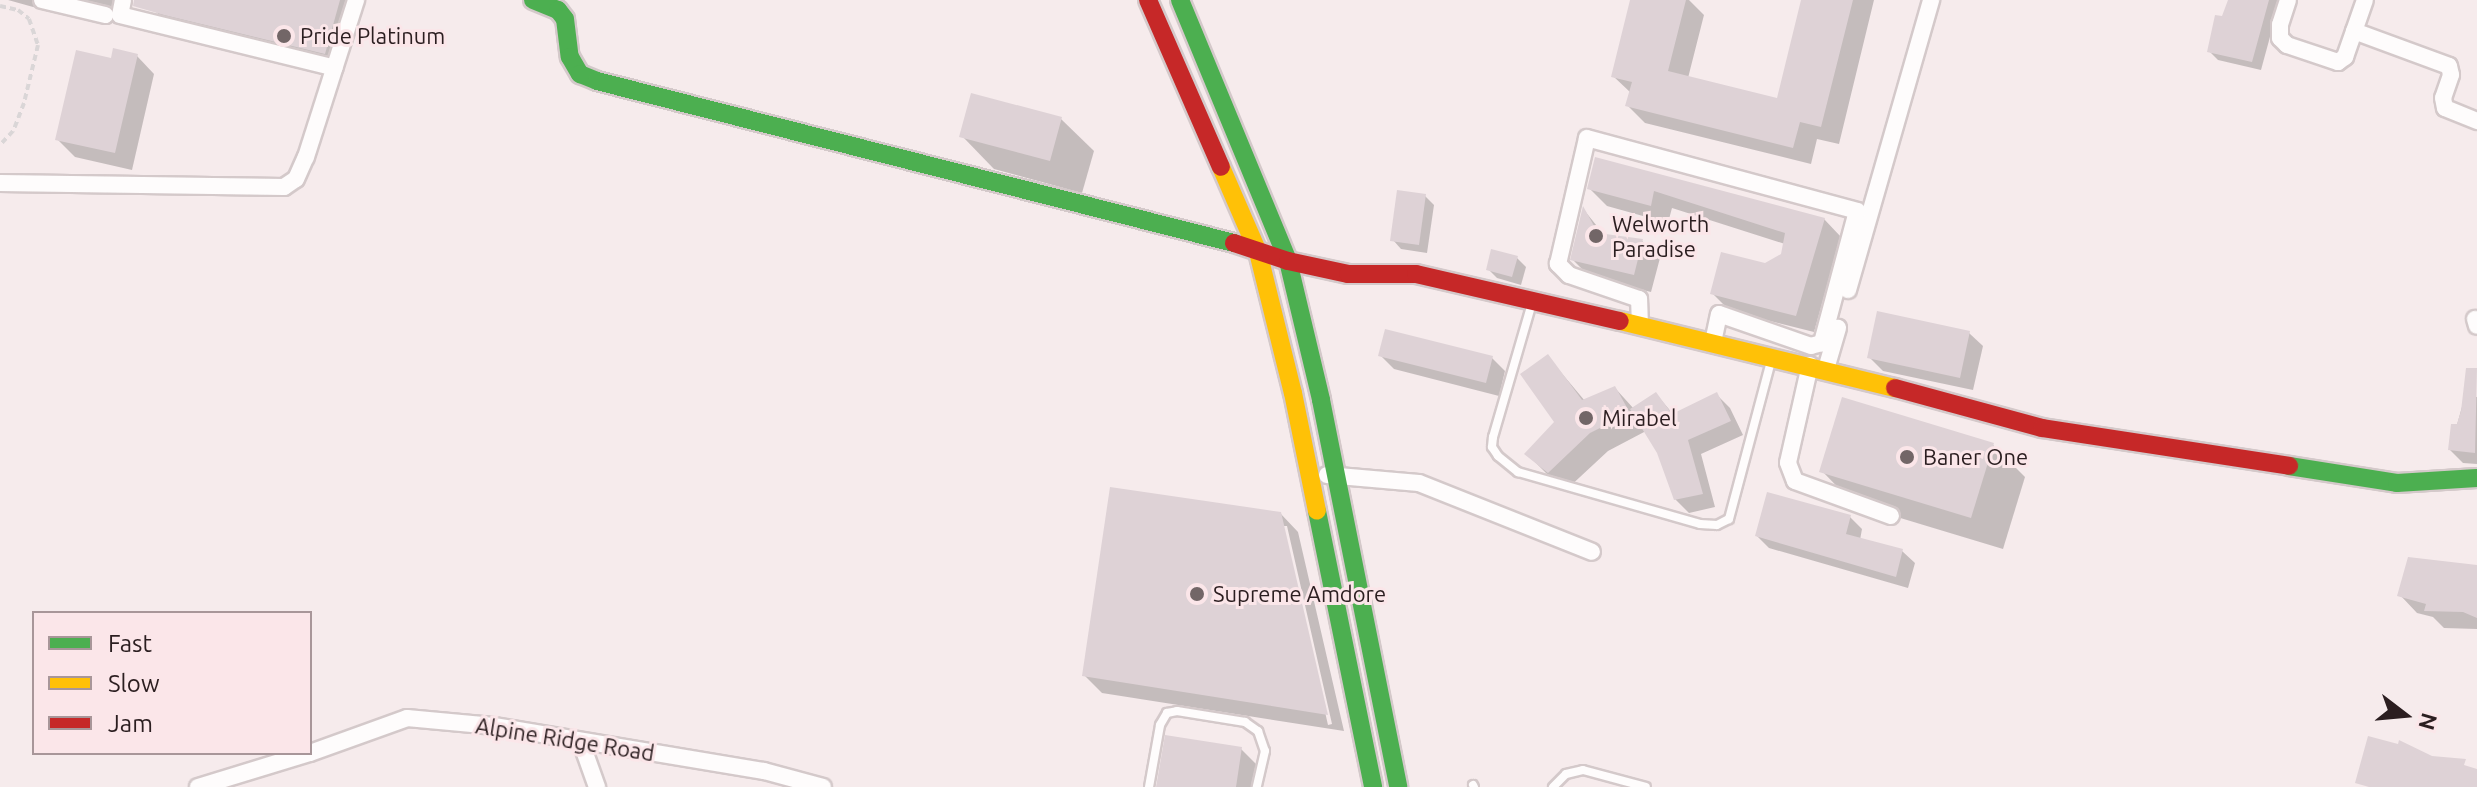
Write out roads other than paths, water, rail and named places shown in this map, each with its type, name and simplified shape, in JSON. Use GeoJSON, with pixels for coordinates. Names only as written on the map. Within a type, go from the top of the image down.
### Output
{"type":"FeatureCollection","features":[{"type":"Feature","properties":{"kind":"street"},"geometry":{"type":"LineString","coordinates":[[42,0],[105,15]]}},
{"type":"Feature","properties":{"kind":"street"},"geometry":{"type":"LineString","coordinates":[[123,0],[120,15],[335,68]]}},
{"type":"Feature","properties":{"kind":"street"},"geometry":{"type":"LineString","coordinates":[[0,183],[284,187],[296,179],[306,157],[356,0]]}},
{"type":"Feature","properties":{"kind":"street"},"geometry":{"type":"LineString","coordinates":[[533,0],[558,10],[565,19],[570,57],[580,74],[597,81],[1288,261],[1348,274],[1416,274],[1818,367],[2042,428],[2397,483],[2477,478]]}},
{"type":"Feature","properties":{"kind":"street"},"geometry":{"type":"LineString","coordinates":[[1148,0],[1258,252],[1309,476],[1373,787]]}},
{"type":"Feature","properties":{"kind":"street"},"geometry":{"type":"LineString","coordinates":[[1180,0],[1288,261],[1336,475],[1398,787]]}},
{"type":"Feature","properties":{"kind":"street"},"geometry":{"type":"LineString","coordinates":[[1891,516],[1795,481],[1788,463],[1931,0]]}},
{"type":"Feature","properties":{"kind":"street"},"geometry":{"type":"LineString","coordinates":[[2288,0],[2280,25],[2280,38],[2287,45],[2338,62],[2345,57],[2365,0]]}},
{"type":"Feature","properties":{"kind":"street"},"geometry":{"type":"LineString","coordinates":[[2354,31],[2449,66],[2451,75],[2443,98],[2445,108],[2477,121]]}},
{"type":"Feature","properties":{"kind":"street"},"geometry":{"type":"LineString","coordinates":[[1640,326],[1639,299],[1569,275],[1558,264],[1587,138],[1857,211],[1822,343],[1811,346],[1719,314],[1713,343]]}},
{"type":"Feature","properties":{"kind":"street"},"geometry":{"type":"LineString","coordinates":[[1309,476],[1336,475],[1419,483],[1592,552]]}},
{"type":"Feature","properties":{"kind":"street","name":"Alpine Ridge Road"},"geometry":{"type":"LineString","coordinates":[[312,752],[407,718],[494,726],[763,779],[823,787]]}},
{"type":"Feature","properties":{"kind":"street"},"geometry":{"type":"LineString","coordinates":[[581,742],[597,787]]}},
{"type":"Feature","properties":{"kind":"street","name":"Alpine Ridge Road"},"geometry":{"type":"LineString","coordinates":[[198,787],[302,755]]}},
{"type":"Feature","properties":{"kind":"lane"},"geometry":{"type":"LineString","coordinates":[[1533,301],[1493,437],[1492,447],[1498,456],[1518,472],[1700,524],[1717,525],[1729,519],[1772,357]]}},
{"type":"Feature","properties":{"kind":"lane"},"geometry":{"type":"LineString","coordinates":[[1149,787],[1160,725],[1167,713],[1177,711],[1245,722],[1258,731],[1265,751],[1257,787]]}},
{"type":"Feature","properties":{"kind":"lane"},"geometry":{"type":"LineString","coordinates":[[1553,787],[1566,774],[1583,770],[1646,787]]}},
{"type":"Feature","properties":{"kind":"place","name":"Pride Platinum"},"geometry":{"type":"Point","coordinates":[284,36]}},
{"type":"Feature","properties":{"kind":"place","name":"Welworth Paradise"},"geometry":{"type":"Point","coordinates":[1596,236]}},
{"type":"Feature","properties":{"kind":"place","name":"Mirabel"},"geometry":{"type":"Point","coordinates":[1586,418]}},
{"type":"Feature","properties":{"kind":"place","name":"Baner One"},"geometry":{"type":"Point","coordinates":[1907,457]}},
{"type":"Feature","properties":{"kind":"place","name":"Supreme Amdore"},"geometry":{"type":"Point","coordinates":[1197,594]}}]}
